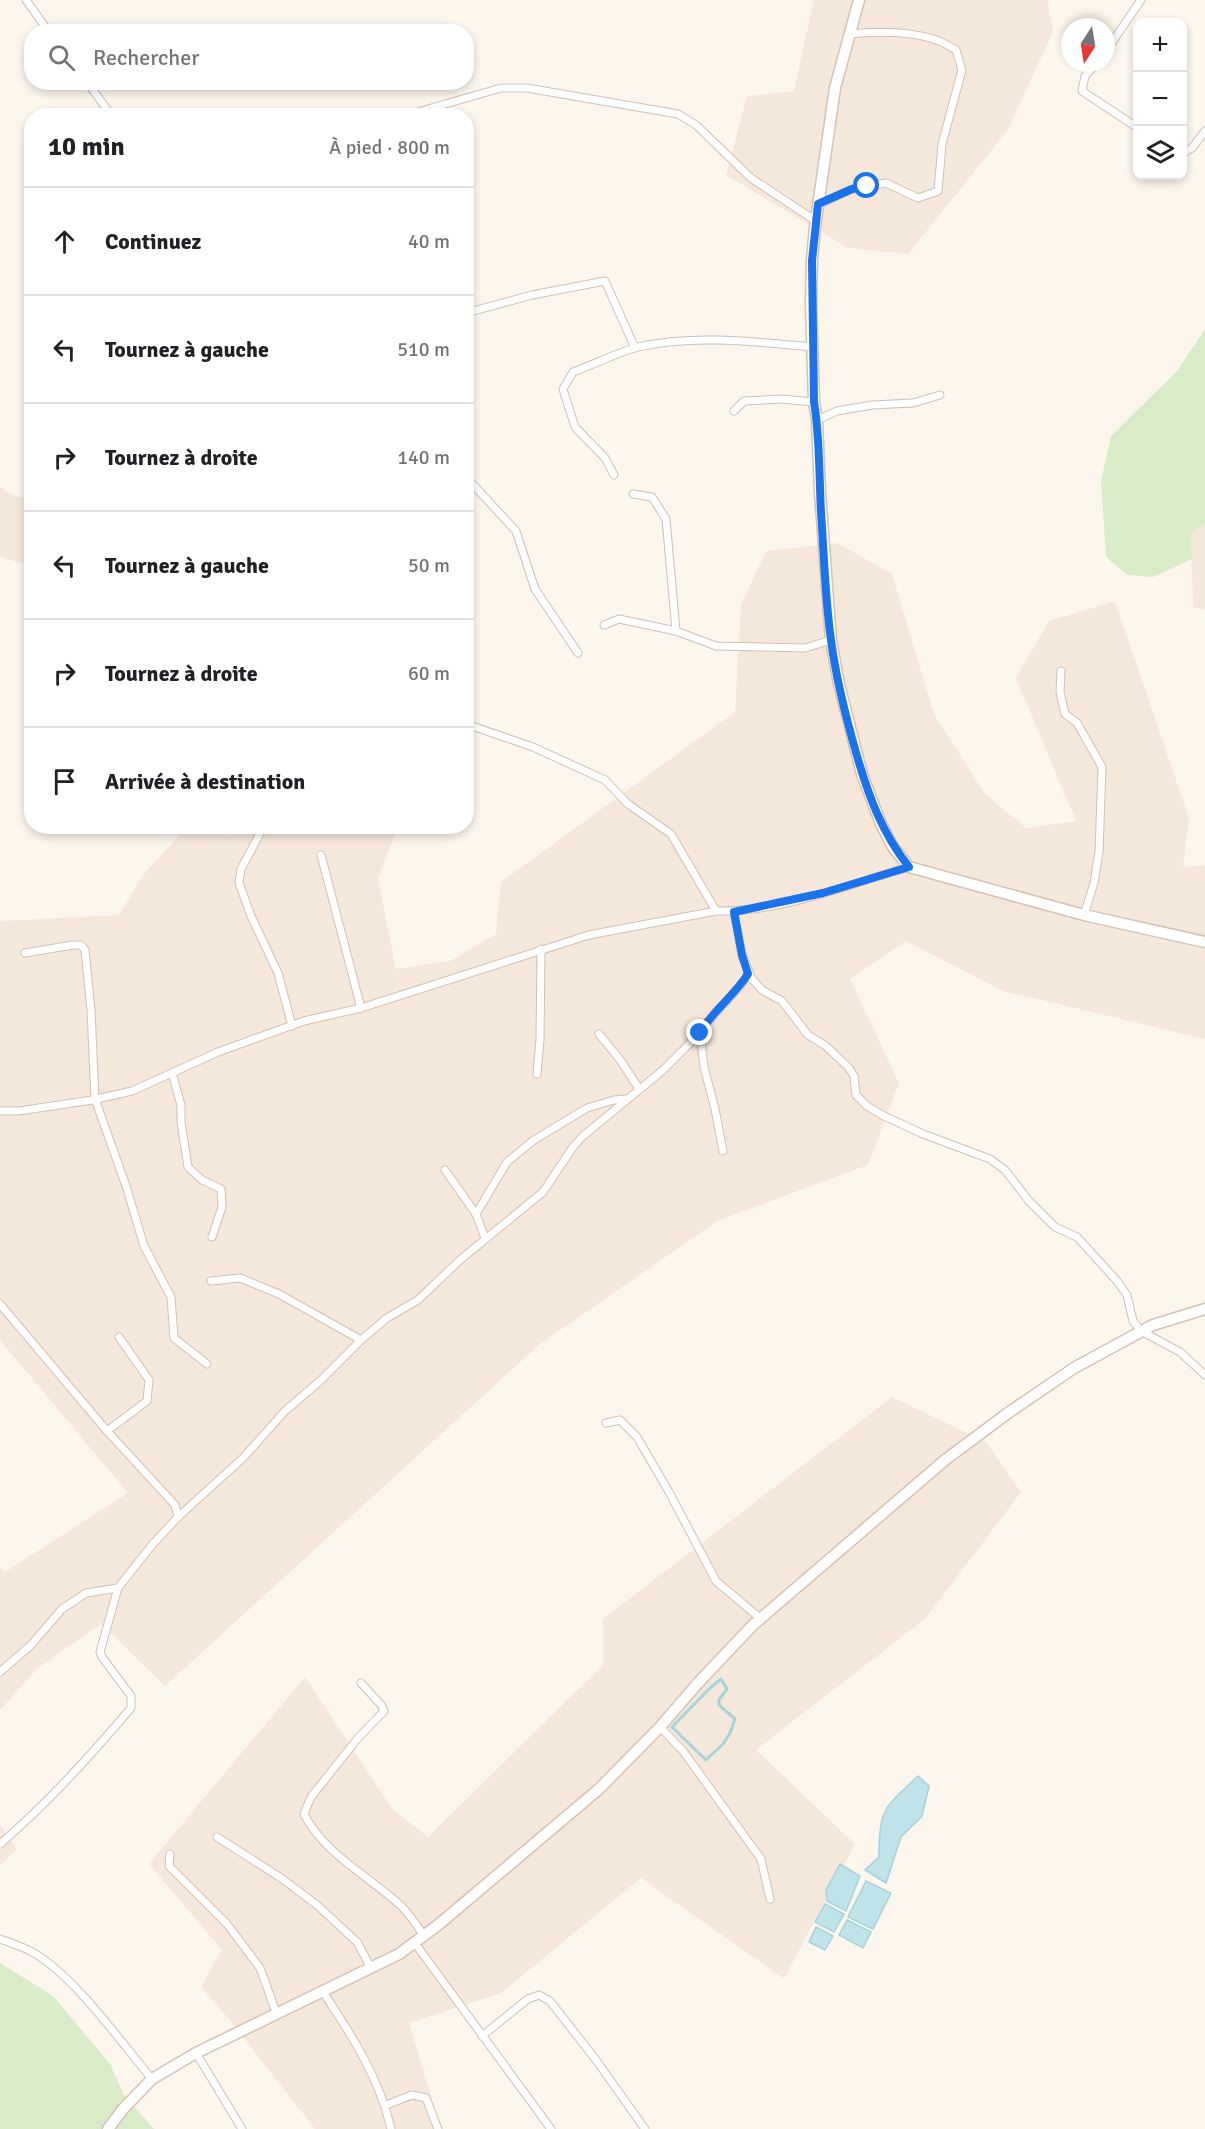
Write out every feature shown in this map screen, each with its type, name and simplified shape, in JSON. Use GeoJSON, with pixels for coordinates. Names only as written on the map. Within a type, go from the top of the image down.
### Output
{"type":"FeatureCollection","features":[{"type":"Feature","properties":{"kind":"main road"},"geometry":{"type":"LineString","coordinates":[[859,0],[835,88],[812,261],[814,402],[831,640],[846,716],[862,774],[881,824],[893,847],[909,867],[1084,915],[1205,942]]}},
{"type":"Feature","properties":{"kind":"main road"},"geometry":{"type":"LineString","coordinates":[[108,2129],[123,2109],[152,2079],[196,2053],[399,1954],[419,1939],[599,1789],[660,1727],[760,1618],[954,1453],[1074,1368],[1153,1325],[1205,1309]]}},
{"type":"Feature","properties":{"kind":"street"},"geometry":{"type":"LineString","coordinates":[[26,0],[43,24]]}},
{"type":"Feature","properties":{"kind":"street"},"geometry":{"type":"LineString","coordinates":[[1115,38],[1141,0]]}},
{"type":"Feature","properties":{"kind":"street"},"geometry":{"type":"LineString","coordinates":[[818,204],[852,189],[886,183],[918,198],[938,191],[942,144],[962,70],[956,50],[938,40],[901,33],[849,34]]}},
{"type":"Feature","properties":{"kind":"street"},"geometry":{"type":"LineString","coordinates":[[1089,72],[1085,76],[1082,91],[1134,126]]}},
{"type":"Feature","properties":{"kind":"street"},"geometry":{"type":"LineString","coordinates":[[431,108],[501,88],[527,88],[678,114],[696,125],[751,178],[816,221]]}},
{"type":"Feature","properties":{"kind":"street"},"geometry":{"type":"LineString","coordinates":[[93,90],[106,108]]}},
{"type":"Feature","properties":{"kind":"street"},"geometry":{"type":"LineString","coordinates":[[1187,151],[1205,131]]}},
{"type":"Feature","properties":{"kind":"street"},"geometry":{"type":"LineString","coordinates":[[474,312],[532,295],[605,281],[636,348]]}},
{"type":"Feature","properties":{"kind":"street"},"geometry":{"type":"LineString","coordinates":[[614,475],[605,458],[575,427],[564,389],[573,372],[636,348],[673,341],[747,342],[813,347]]}},
{"type":"Feature","properties":{"kind":"street"},"geometry":{"type":"LineString","coordinates":[[817,420],[837,411],[872,405],[913,403],[940,395]]}},
{"type":"Feature","properties":{"kind":"street"},"geometry":{"type":"LineString","coordinates":[[734,411],[744,400],[781,399],[814,402]]}},
{"type":"Feature","properties":{"kind":"street"},"geometry":{"type":"LineString","coordinates":[[474,486],[516,531],[535,589],[578,653]]}},
{"type":"Feature","properties":{"kind":"street"},"geometry":{"type":"LineString","coordinates":[[633,494],[651,497],[666,519],[676,632]]}},
{"type":"Feature","properties":{"kind":"street"},"geometry":{"type":"LineString","coordinates":[[604,625],[619,619],[676,632],[716,646],[805,648],[831,640]]}},
{"type":"Feature","properties":{"kind":"street"},"geometry":{"type":"LineString","coordinates":[[1061,671],[1060,692],[1065,714],[1077,723],[1102,767],[1099,852],[1094,884],[1084,915]]}},
{"type":"Feature","properties":{"kind":"street"},"geometry":{"type":"LineString","coordinates":[[474,727],[532,747],[605,780],[628,804],[671,834],[716,911]]}},
{"type":"Feature","properties":{"kind":"street"},"geometry":{"type":"LineString","coordinates":[[260,834],[241,869],[239,883],[251,916],[278,973],[292,1026]]}},
{"type":"Feature","properties":{"kind":"street"},"geometry":{"type":"LineString","coordinates":[[321,855],[361,1008]]}},
{"type":"Feature","properties":{"kind":"street"},"geometry":{"type":"LineString","coordinates":[[0,1112],[95,1099],[132,1091],[218,1052],[292,1026],[361,1008],[600,932],[716,911],[734,912],[823,893],[909,867]]}},
{"type":"Feature","properties":{"kind":"street"},"geometry":{"type":"LineString","coordinates":[[734,912],[748,974],[762,990],[782,1001],[808,1035],[826,1046],[849,1068],[854,1076],[856,1095],[867,1106],[923,1134],[990,1159],[1005,1170],[1029,1201],[1055,1227],[1077,1237],[1118,1281],[1127,1295],[1133,1321],[1141,1331],[1180,1352],[1205,1375]]}},
{"type":"Feature","properties":{"kind":"street"},"geometry":{"type":"LineString","coordinates":[[25,954],[73,945],[81,945],[85,950],[95,1099],[126,1186],[144,1246],[171,1297],[174,1338],[207,1364]]}},
{"type":"Feature","properties":{"kind":"street"},"geometry":{"type":"LineString","coordinates":[[537,1074],[540,1040],[541,949]]}},
{"type":"Feature","properties":{"kind":"street"},"geometry":{"type":"LineString","coordinates":[[0,1844],[30,1818],[92,1754],[131,1708],[130,1696],[100,1652],[118,1588],[152,1545],[178,1517],[233,1468],[285,1411],[320,1381],[361,1340],[387,1318],[418,1300],[485,1238],[543,1192],[578,1141],[662,1071],[700,1033],[748,974]]}},
{"type":"Feature","properties":{"kind":"street"},"geometry":{"type":"LineString","coordinates":[[700,1033],[704,1067],[723,1151]]}},
{"type":"Feature","properties":{"kind":"street"},"geometry":{"type":"LineString","coordinates":[[599,1034],[621,1061],[639,1089]]}},
{"type":"Feature","properties":{"kind":"street"},"geometry":{"type":"LineString","coordinates":[[172,1072],[181,1105],[181,1122],[188,1167],[202,1180],[221,1189],[222,1207],[212,1237]]}},
{"type":"Feature","properties":{"kind":"street"},"geometry":{"type":"LineString","coordinates":[[476,1214],[507,1162],[534,1140],[586,1108],[626,1099]]}},
{"type":"Feature","properties":{"kind":"street"},"geometry":{"type":"LineString","coordinates":[[445,1170],[476,1214],[485,1238]]}},
{"type":"Feature","properties":{"kind":"street"},"geometry":{"type":"LineString","coordinates":[[211,1281],[240,1278],[288,1298],[361,1340]]}},
{"type":"Feature","properties":{"kind":"street"},"geometry":{"type":"LineString","coordinates":[[0,1304],[107,1431],[175,1505],[178,1517]]}},
{"type":"Feature","properties":{"kind":"street"},"geometry":{"type":"LineString","coordinates":[[107,1431],[147,1401],[149,1380],[119,1337]]}},
{"type":"Feature","properties":{"kind":"street"},"geometry":{"type":"LineString","coordinates":[[606,1423],[620,1420],[637,1437],[716,1581],[760,1618]]}},
{"type":"Feature","properties":{"kind":"street"},"geometry":{"type":"LineString","coordinates":[[0,1672],[31,1645],[62,1609],[86,1593],[118,1588]]}},
{"type":"Feature","properties":{"kind":"street"},"geometry":{"type":"LineString","coordinates":[[361,1683],[384,1711],[363,1732],[311,1797],[304,1814],[309,1825],[330,1847],[403,1907],[419,1939],[482,2036],[551,2129]]}},
{"type":"Feature","properties":{"kind":"street"},"geometry":{"type":"LineString","coordinates":[[660,1727],[683,1751],[761,1859],[770,1899]]}},
{"type":"Feature","properties":{"kind":"street"},"geometry":{"type":"LineString","coordinates":[[217,1837],[281,1878],[317,1905],[357,1942],[371,1968]]}},
{"type":"Feature","properties":{"kind":"street"},"geometry":{"type":"LineString","coordinates":[[170,1854],[170,1866],[227,1924],[260,1968],[277,2015]]}},
{"type":"Feature","properties":{"kind":"street"},"geometry":{"type":"LineString","coordinates":[[0,1938],[34,1953],[55,1968],[82,1996],[152,2079]]}},
{"type":"Feature","properties":{"kind":"street"},"geometry":{"type":"LineString","coordinates":[[323,1992],[349,2031],[386,2105],[391,2129]]}},
{"type":"Feature","properties":{"kind":"street"},"geometry":{"type":"LineString","coordinates":[[482,2036],[528,1999],[539,1995],[550,2001],[645,2129]]}},
{"type":"Feature","properties":{"kind":"street"},"geometry":{"type":"LineString","coordinates":[[196,2053],[242,2129]]}},
{"type":"Feature","properties":{"kind":"street"},"geometry":{"type":"LineString","coordinates":[[386,2105],[412,2095],[426,2098],[438,2129]]}},
{"type":"Feature","properties":{"kind":"shaded area"},"geometry":{"type":"Polygon","coordinates":[[[814,0],[1048,0],[1053,32],[1007,131],[908,254],[848,248],[726,175],[747,96],[794,91],[814,0]]]}},
{"type":"Feature","properties":{"kind":"shaded area"},"geometry":{"type":"Polygon","coordinates":[[[0,486],[11,495],[24,498],[24,564],[0,557],[0,486]]]}},
{"type":"Feature","properties":{"kind":"shaded area"},"geometry":{"type":"Polygon","coordinates":[[[1205,524],[1205,610],[1193,607],[1191,533],[1205,524]]]}},
{"type":"Feature","properties":{"kind":"shaded area"},"geometry":{"type":"Polygon","coordinates":[[[837,543],[892,574],[934,714],[985,794],[1026,828],[1076,821],[1016,678],[1049,621],[1115,601],[1189,818],[1183,867],[1205,865],[1205,1039],[1003,991],[906,941],[850,979],[899,1083],[868,1165],[719,1220],[540,1344],[165,1686],[101,1624],[38,1668],[0,1710],[0,1567],[5,1572],[128,1493],[0,1340],[0,921],[119,915],[143,875],[181,834],[230,836],[232,834],[395,834],[378,879],[396,969],[450,961],[496,934],[501,882],[735,712],[741,605],[766,551],[837,543]]]}},
{"type":"Feature","properties":{"kind":"shaded area"},"geometry":{"type":"Polygon","coordinates":[[[892,1397],[986,1442],[1021,1492],[926,1618],[756,1750],[855,1844],[784,1979],[641,1878],[501,1993],[409,2023],[441,2129],[315,2129],[229,2019],[201,1987],[222,1950],[149,1864],[305,1677],[393,1810],[428,1837],[603,1665],[603,1619],[892,1397]]]}},
{"type":"Feature","properties":{"kind":"shaded area"},"geometry":{"type":"Polygon","coordinates":[[[0,1825],[17,1849],[0,1866],[0,1825]]]}},
{"type":"Feature","properties":{"kind":"green space"},"geometry":{"type":"Polygon","coordinates":[[[1205,329],[1205,524],[1191,533],[1192,559],[1153,577],[1127,575],[1106,557],[1101,481],[1111,436],[1177,371],[1205,329]]]}},
{"type":"Feature","properties":{"kind":"green space"},"geometry":{"type":"Polygon","coordinates":[[[0,1963],[53,1996],[110,2064],[124,2095],[154,2129],[0,2129],[0,1963]]]}},
{"type":"Feature","properties":{"kind":"water"},"geometry":{"type":"Polygon","coordinates":[[[918,1776],[929,1786],[922,1816],[901,1837],[886,1883],[865,1870],[879,1857],[880,1828],[886,1810],[918,1776]]]}},
{"type":"Feature","properties":{"kind":"water"},"geometry":{"type":"Polygon","coordinates":[[[840,1864],[860,1876],[846,1911],[827,1901],[826,1890],[840,1864]]]}},
{"type":"Feature","properties":{"kind":"water"},"geometry":{"type":"Polygon","coordinates":[[[866,1881],[891,1893],[873,1929],[848,1917],[866,1881]]]}},
{"type":"Feature","properties":{"kind":"water"},"geometry":{"type":"Polygon","coordinates":[[[825,1904],[844,1914],[834,1932],[815,1922],[825,1904]]]}},
{"type":"Feature","properties":{"kind":"water"},"geometry":{"type":"Polygon","coordinates":[[[847,1920],[871,1932],[863,1948],[839,1935],[847,1920]]]}},
{"type":"Feature","properties":{"kind":"water"},"geometry":{"type":"Polygon","coordinates":[[[816,1927],[833,1936],[825,1950],[809,1942],[816,1927]]]}},
{"type":"Feature","properties":{"kind":"waterway"},"geometry":{"type":"LineString","coordinates":[[721,1679],[727,1689],[719,1700],[719,1705],[735,1719],[723,1744],[706,1760],[672,1727],[721,1679]]}},
{"type":"Feature","properties":{"kind":"route"},"geometry":{"type":"LineString","coordinates":[[700,1033],[748,974],[734,912],[823,893],[909,867],[893,847],[881,824],[862,774],[839,684],[831,640],[814,402],[811,302],[812,261],[818,204],[852,189],[867,186]]}}]}
